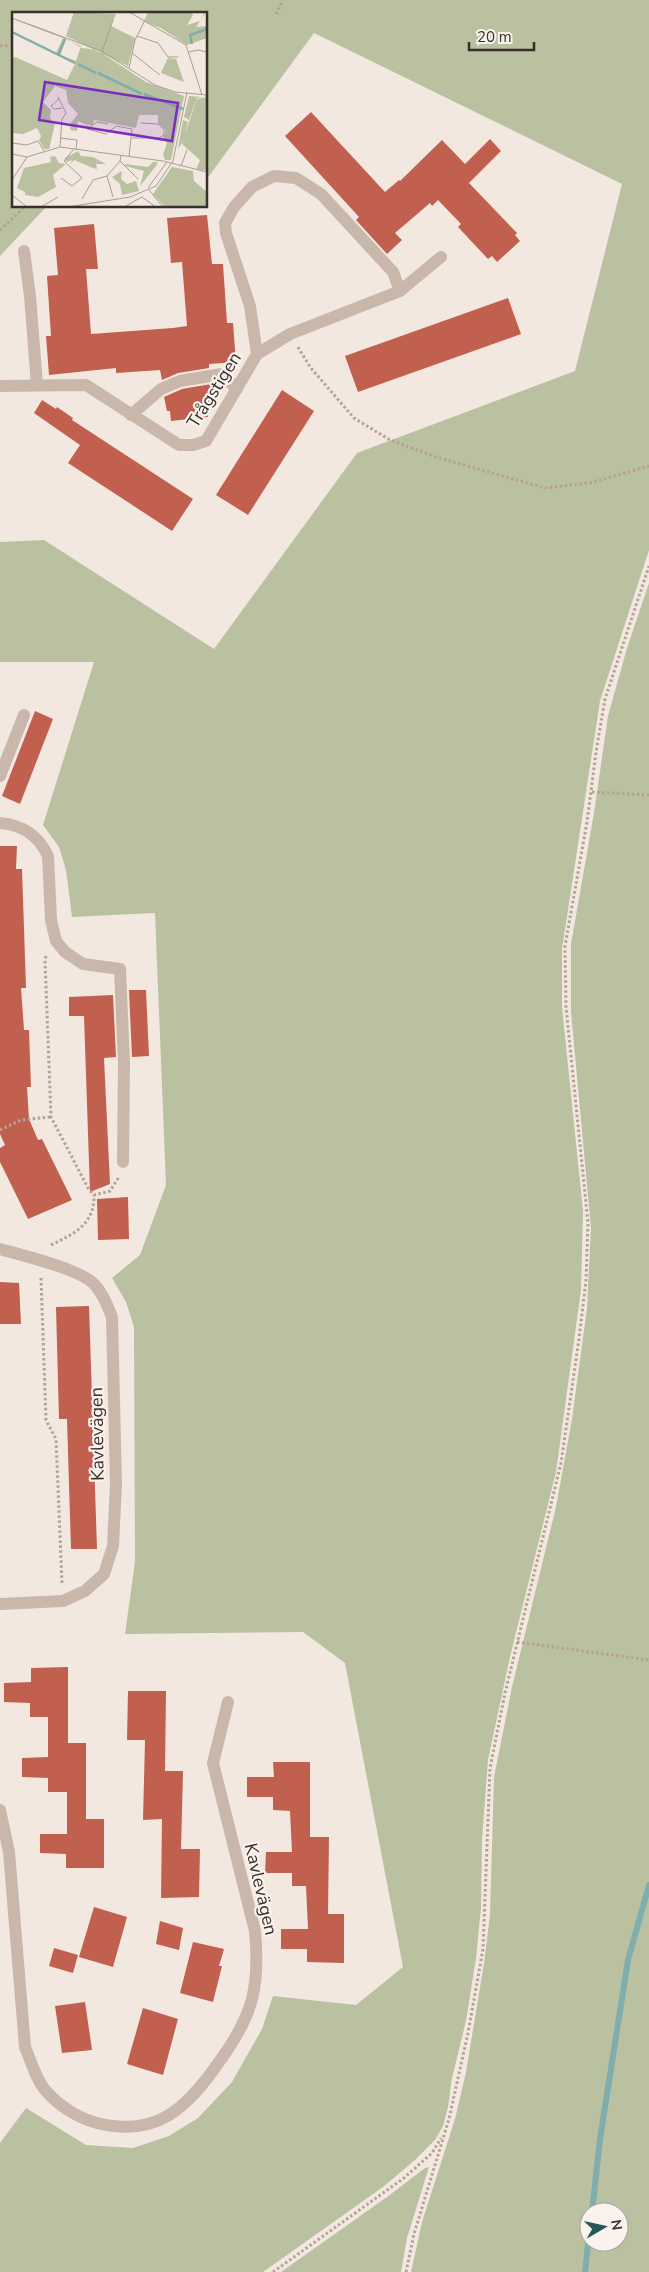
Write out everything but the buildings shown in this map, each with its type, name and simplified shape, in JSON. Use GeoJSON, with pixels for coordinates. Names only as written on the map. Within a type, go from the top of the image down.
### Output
{"type":"FeatureCollection","features":[{"type":"Feature","properties":{"kind":"street"},"geometry":{"type":"LineString","coordinates":[[257,354],[250,306],[226,233],[225,223],[234,207],[252,187],[274,176],[296,178],[321,194],[394,272],[400,291]]}},
{"type":"Feature","properties":{"kind":"street"},"geometry":{"type":"LineString","coordinates":[[24,251],[30,296],[36,385]]}},
{"type":"Feature","properties":{"kind":"street","name":"Trågstigen"},"geometry":{"type":"LineString","coordinates":[[0,386],[86,385],[179,446],[206,441],[257,354],[290,334],[400,291],[441,257]]}},
{"type":"Feature","properties":{"kind":"street"},"geometry":{"type":"LineString","coordinates":[[131,415],[162,389],[180,381],[222,374],[237,389]]}},
{"type":"Feature","properties":{"kind":"street"},"geometry":{"type":"LineString","coordinates":[[0,776],[24,715]]}},
{"type":"Feature","properties":{"kind":"street"},"geometry":{"type":"LineString","coordinates":[[0,822],[30,831],[48,856],[50,920],[58,943],[65,952],[83,964],[120,969],[124,1063],[123,1162]]}},
{"type":"Feature","properties":{"kind":"street","name":"Kavlevägen"},"geometry":{"type":"LineString","coordinates":[[0,1249],[80,1275],[93,1282],[105,1298],[112,1317],[116,1484],[113,1546],[104,1574],[85,1591],[63,1602],[0,1604]]}},
{"type":"Feature","properties":{"kind":"street","name":"Kavlevägen"},"geometry":{"type":"LineString","coordinates":[[0,1810],[9,1852],[25,2047],[36,2073],[46,2091],[68,2110],[90,2121],[108,2126],[129,2127],[162,2119],[180,2109],[200,2090],[237,2038],[252,2000],[257,1957],[255,1931],[213,1763],[228,1702]]}},
{"type":"Feature","properties":{"kind":"path"},"geometry":{"type":"LineString","coordinates":[[276,14],[283,0]]}},
{"type":"Feature","properties":{"kind":"path"},"geometry":{"type":"LineString","coordinates":[[0,230],[24,208]]}},
{"type":"Feature","properties":{"kind":"path"},"geometry":{"type":"LineString","coordinates":[[290,334],[310,367],[354,418],[390,440],[436,457],[545,488],[590,483],[649,466]]}},
{"type":"Feature","properties":{"kind":"path"},"geometry":{"type":"LineString","coordinates":[[406,2272],[414,2234],[449,2119],[468,2033],[483,1949],[490,1768],[517,1642],[562,1458],[586,1280],[588,1223],[566,1007],[565,946],[592,792],[596,752],[605,699],[649,566]]}},
{"type":"Feature","properties":{"kind":"path"},"geometry":{"type":"LineString","coordinates":[[592,792],[649,795]]}},
{"type":"Feature","properties":{"kind":"path"},"geometry":{"type":"LineString","coordinates":[[58,943],[50,948],[45,960],[51,1117],[88,1188],[94,1195],[94,1206],[90,1217],[75,1233],[40,1251],[46,1420],[56,1439],[63,1602]]}},
{"type":"Feature","properties":{"kind":"path"},"geometry":{"type":"LineString","coordinates":[[0,1130],[22,1120],[51,1117]]}},
{"type":"Feature","properties":{"kind":"path"},"geometry":{"type":"LineString","coordinates":[[94,1195],[110,1190],[119,1180],[123,1162]]}},
{"type":"Feature","properties":{"kind":"path"},"geometry":{"type":"LineString","coordinates":[[517,1642],[649,1660]]}},
{"type":"Feature","properties":{"kind":"path"},"geometry":{"type":"LineString","coordinates":[[273,2272],[404,2178],[432,2153],[444,2132]]}},
{"type":"Feature","properties":{"kind":"green space"},"geometry":{"type":"Polygon","coordinates":[[[0,0],[649,0],[649,550],[600,701],[562,949],[562,1007],[583,1211],[581,1290],[556,1472],[510,1657],[488,1760],[482,1840],[481,1908],[476,1958],[466,2021],[452,2078],[448,2107],[443,2126],[435,2140],[383,2187],[263,2272],[0,2272],[0,2143],[26,2108],[86,2145],[133,2148],[169,2136],[198,2118],[232,2082],[262,2029],[273,1996],[356,2005],[403,1967],[345,1663],[303,1632],[125,1634],[135,1562],[134,1327],[126,1302],[112,1278],[140,1255],[166,1185],[155,913],[72,917],[66,870],[59,847],[43,825],[94,662],[0,662],[0,542],[44,540],[214,649],[357,453],[575,371],[622,184],[314,33],[208,177],[208,12],[12,12],[12,208],[45,208],[0,256],[0,0]]]}},
{"type":"Feature","properties":{"kind":"green space"},"geometry":{"type":"Polygon","coordinates":[[[649,583],[649,2272],[411,2272],[422,2222],[455,2119],[466,2072],[490,1915],[494,1777],[512,1687],[556,1507],[572,1419],[587,1308],[591,1228],[571,1012],[571,944],[594,813],[608,716],[627,648],[649,583]]]}},
{"type":"Feature","properties":{"kind":"green space"},"geometry":{"type":"Polygon","coordinates":[[[429,2167],[407,2238],[401,2272],[281,2272],[425,2168],[429,2167]]]}},
{"type":"Feature","properties":{"kind":"waterway"},"geometry":{"type":"LineString","coordinates":[[593,2202],[600,2139],[628,1960],[649,1885]]}},
{"type":"Feature","properties":{"kind":"waterway"},"geometry":{"type":"LineString","coordinates":[[585,2272],[587,2252]]}}]}
